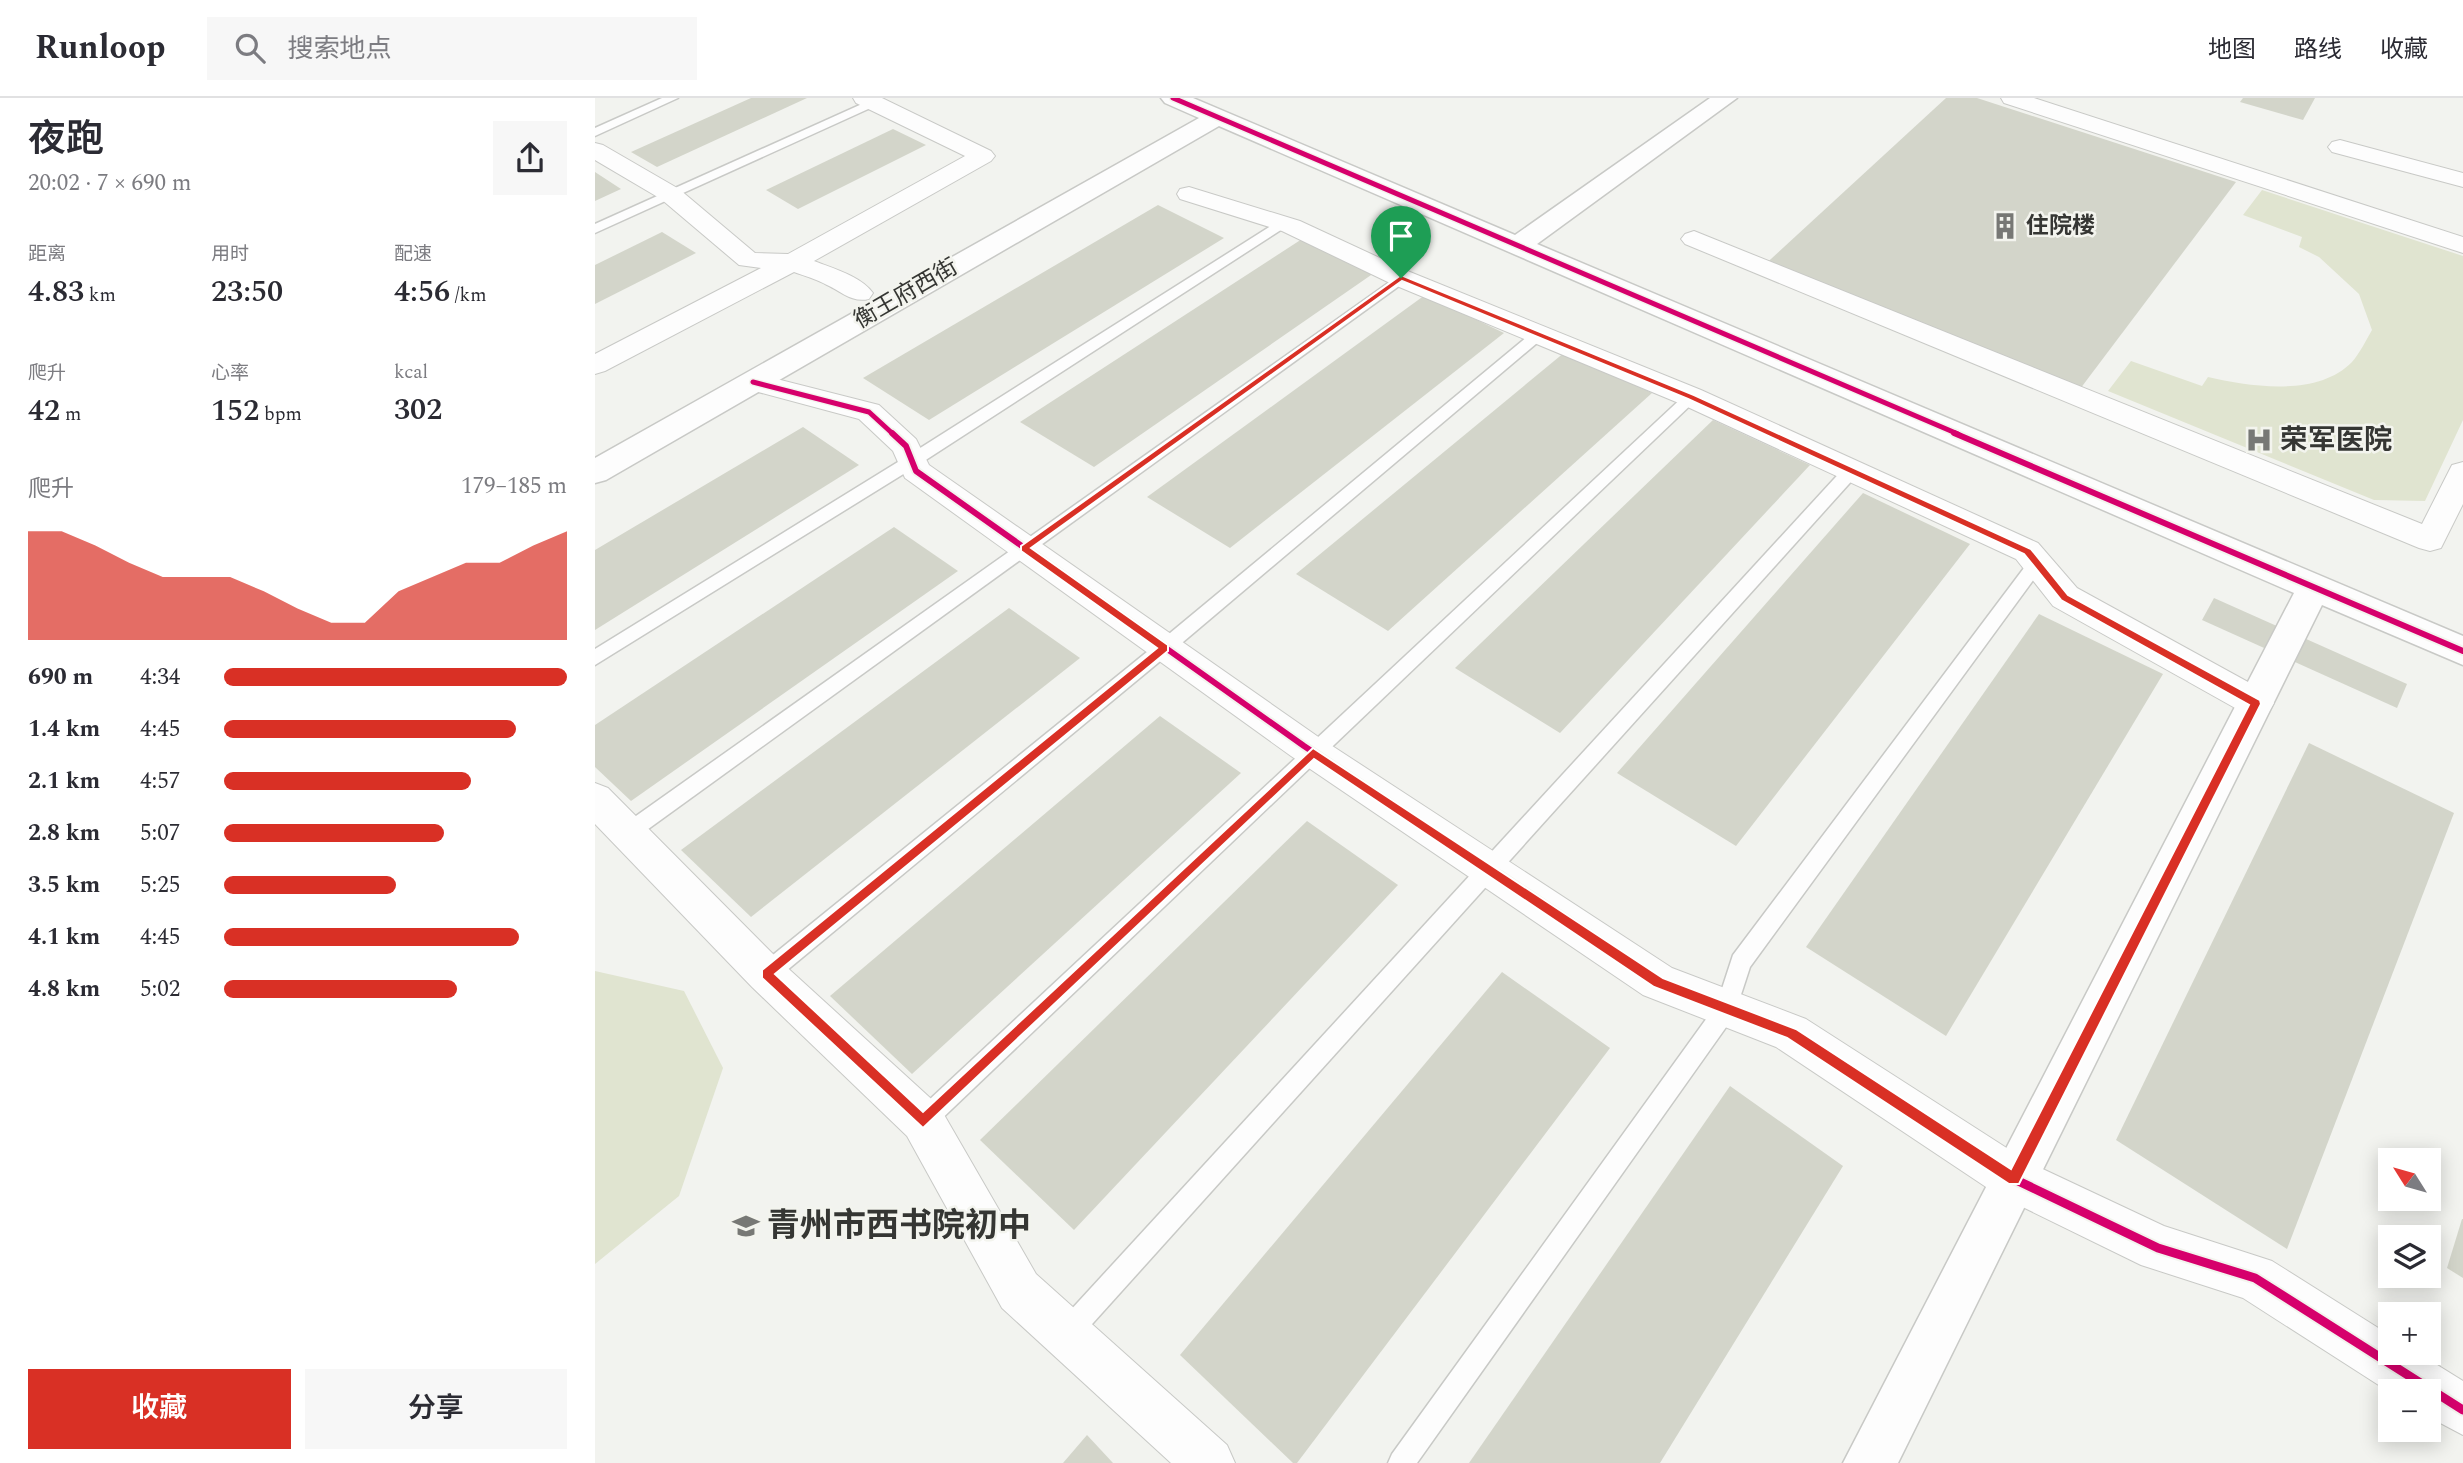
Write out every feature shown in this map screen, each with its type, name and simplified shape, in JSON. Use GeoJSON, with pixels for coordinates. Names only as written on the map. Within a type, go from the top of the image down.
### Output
{"type":"FeatureCollection","features":[{"type":"Feature","properties":{"kind":"street"},"geometry":{"type":"LineString","coordinates":[[1173,98],[2463,651]]}},
{"type":"Feature","properties":{"kind":"street"},"geometry":{"type":"LineString","coordinates":[[1518,244],[1725,98]]}},
{"type":"Feature","properties":{"kind":"street"},"geometry":{"type":"LineString","coordinates":[[2012,98],[2463,245]]}},
{"type":"Feature","properties":{"kind":"street"},"geometry":{"type":"LineString","coordinates":[[595,365],[793,262],[983,156],[869,100]]}},
{"type":"Feature","properties":{"kind":"street","name":"衡王府西街"},"geometry":{"type":"LineString","coordinates":[[595,472],[1218,117]]}},
{"type":"Feature","properties":{"kind":"street"},"geometry":{"type":"LineString","coordinates":[[2340,147],[2458,179],[2463,151]]}},
{"type":"Feature","properties":{"kind":"street"},"geometry":{"type":"LineString","coordinates":[[595,150],[670,194],[748,260],[793,262],[836,279],[860,293]]}},
{"type":"Feature","properties":{"kind":"street"},"geometry":{"type":"LineString","coordinates":[[1189,194],[1282,223],[1401,278],[1691,397],[2027,551],[2065,597],[2256,704]]}},
{"type":"Feature","properties":{"kind":"street"},"geometry":{"type":"LineString","coordinates":[[1694,239],[2430,540],[2463,472]]}},
{"type":"Feature","properties":{"kind":"street"},"geometry":{"type":"LineString","coordinates":[[753,382],[869,412],[906,446],[916,471],[1313,752],[1658,982],[1791,1033],[2014,1179],[2158,1248],[2255,1278],[2463,1410]]}},
{"type":"Feature","properties":{"kind":"street"},"geometry":{"type":"LineString","coordinates":[[1870,1463],[2314,587]]}},
{"type":"Feature","properties":{"kind":"street"},"geometry":{"type":"LineString","coordinates":[[595,799],[766,974],[923,1121],[1019,1291],[1209,1463]]}},
{"type":"Feature","properties":{"kind":"lane"},"geometry":{"type":"LineString","coordinates":[[595,132],[672,98]]}},
{"type":"Feature","properties":{"kind":"lane"},"geometry":{"type":"LineString","coordinates":[[595,229],[869,100]]}},
{"type":"Feature","properties":{"kind":"lane"},"geometry":{"type":"LineString","coordinates":[[595,657],[912,461],[1282,223]]}},
{"type":"Feature","properties":{"kind":"lane"},"geometry":{"type":"LineString","coordinates":[[627,834],[1401,278]]}},
{"type":"Feature","properties":{"kind":"lane"},"geometry":{"type":"LineString","coordinates":[[766,974],[1164,648],[1538,335]]}},
{"type":"Feature","properties":{"kind":"lane"},"geometry":{"type":"LineString","coordinates":[[923,1121],[1691,397]]}},
{"type":"Feature","properties":{"kind":"lane"},"geometry":{"type":"LineString","coordinates":[[1066,1334],[1851,471]]}},
{"type":"Feature","properties":{"kind":"lane"},"geometry":{"type":"LineString","coordinates":[[1401,1463],[1726,1009],[1741,962],[2036,564]]}},
{"type":"Feature","properties":{"kind":"green space"},"geometry":{"type":"Polygon","coordinates":[[[2262,190],[2463,256],[2463,420],[2425,501],[2374,500],[2108,391],[2131,361],[2202,386],[2208,377],[2263,386],[2303,385],[2321,381],[2352,362],[2372,330],[2359,294],[2319,257],[2299,247],[2302,237],[2243,215],[2262,190]]]}},
{"type":"Feature","properties":{"kind":"green space"},"geometry":{"type":"Polygon","coordinates":[[[595,971],[684,991],[723,1068],[679,1196],[595,1264],[595,971]]]}},
{"type":"Feature","properties":{"kind":"building"},"geometry":{"type":"Polygon","coordinates":[[[751,98],[807,98],[657,167],[631,152],[751,98]]]}},
{"type":"Feature","properties":{"kind":"building","name":"住院楼"},"geometry":{"type":"Polygon","coordinates":[[[1946,98],[1977,98],[2236,182],[2074,397],[1759,270],[1946,98]]]}},
{"type":"Feature","properties":{"kind":"building"},"geometry":{"type":"Polygon","coordinates":[[[2243,98],[2315,98],[2303,120],[2240,102],[2243,98]]]}},
{"type":"Feature","properties":{"kind":"building"},"geometry":{"type":"Polygon","coordinates":[[[893,129],[926,145],[798,209],[766,190],[893,129]]]}},
{"type":"Feature","properties":{"kind":"building"},"geometry":{"type":"Polygon","coordinates":[[[595,172],[621,189],[595,201],[595,172]]]}},
{"type":"Feature","properties":{"kind":"building"},"geometry":{"type":"Polygon","coordinates":[[[1158,205],[1224,238],[929,420],[863,378],[1158,205]]]}},
{"type":"Feature","properties":{"kind":"building"},"geometry":{"type":"Polygon","coordinates":[[[662,232],[696,253],[595,304],[595,265],[662,232]]]}},
{"type":"Feature","properties":{"kind":"building"},"geometry":{"type":"Polygon","coordinates":[[[1302,239],[1374,273],[1094,467],[1020,422],[1302,239]]]}},
{"type":"Feature","properties":{"kind":"building"},"geometry":{"type":"Polygon","coordinates":[[[1425,295],[1504,333],[1230,548],[1147,497],[1425,295]]]}},
{"type":"Feature","properties":{"kind":"building"},"geometry":{"type":"Polygon","coordinates":[[[1565,352],[1652,393],[1388,631],[1296,574],[1565,352]]]}},
{"type":"Feature","properties":{"kind":"building"},"geometry":{"type":"Polygon","coordinates":[[[1713,420],[1810,465],[1560,733],[1455,668],[1713,420]]]}},
{"type":"Feature","properties":{"kind":"building"},"geometry":{"type":"Polygon","coordinates":[[[803,427],[859,465],[595,630],[595,550],[803,427]]]}},
{"type":"Feature","properties":{"kind":"building"},"geometry":{"type":"Polygon","coordinates":[[[1863,493],[1970,544],[1736,846],[1617,773],[1863,493]]]}},
{"type":"Feature","properties":{"kind":"building"},"geometry":{"type":"Polygon","coordinates":[[[894,527],[958,571],[631,801],[595,767],[595,725],[894,527]]]}},
{"type":"Feature","properties":{"kind":"building"},"geometry":{"type":"Polygon","coordinates":[[[2214,598],[2407,684],[2397,708],[2202,620],[2214,598]]]}},
{"type":"Feature","properties":{"kind":"building"},"geometry":{"type":"Polygon","coordinates":[[[1009,608],[1080,658],[751,917],[681,850],[1009,608]]]}},
{"type":"Feature","properties":{"kind":"building"},"geometry":{"type":"Polygon","coordinates":[[[2039,614],[2163,674],[1946,1036],[1806,947],[2039,614]]]}},
{"type":"Feature","properties":{"kind":"building"},"geometry":{"type":"Polygon","coordinates":[[[1160,716],[1241,773],[912,1074],[830,996],[1160,716]]]}},
{"type":"Feature","properties":{"kind":"building"},"geometry":{"type":"Polygon","coordinates":[[[2309,743],[2454,813],[2287,1249],[2116,1140],[2309,743]]]}},
{"type":"Feature","properties":{"kind":"building"},"geometry":{"type":"Polygon","coordinates":[[[1307,821],[1398,885],[1074,1230],[980,1140],[1307,821]]]}},
{"type":"Feature","properties":{"kind":"building"},"geometry":{"type":"Polygon","coordinates":[[[1502,972],[1610,1048],[1297,1463],[1293,1463],[1180,1355],[1502,972]]]}},
{"type":"Feature","properties":{"kind":"building"},"geometry":{"type":"Polygon","coordinates":[[[1730,1086],[1843,1166],[1660,1463],[1469,1463],[1730,1086]]]}},
{"type":"Feature","properties":{"kind":"building"},"geometry":{"type":"Polygon","coordinates":[[[2463,1219],[2463,1278],[2447,1268],[2463,1219]]]}},
{"type":"Feature","properties":{"kind":"building"},"geometry":{"type":"Polygon","coordinates":[[[1087,1435],[1113,1463],[1063,1463],[1087,1435]]]}},
{"type":"Feature","properties":{"kind":"cycle path"},"geometry":{"type":"LineString","coordinates":[[1173,98],[2463,651]]}},
{"type":"Feature","properties":{"kind":"cycle path"},"geometry":{"type":"LineString","coordinates":[[753,382],[869,412],[906,446],[916,471],[1304,746],[1658,982],[1791,1033],[2014,1179],[2158,1248],[2255,1278],[2463,1410]]}},
{"type":"Feature","properties":{"kind":"place","name":"住院楼"},"geometry":{"type":"Point","coordinates":[2005,226]}},
{"type":"Feature","properties":{"kind":"place","name":"荣军医院"},"geometry":{"type":"Point","coordinates":[2259,440]}},
{"type":"Feature","properties":{"kind":"place","name":"青州市西书院初中"},"geometry":{"type":"Point","coordinates":[746,1226]}},
{"type":"Feature","properties":{"kind":"route"},"geometry":{"type":"LineString","coordinates":[[1401,278],[1691,397],[2027,551],[2065,597],[2256,704],[2014,1179],[1791,1033],[1658,982],[1313,752],[923,1121],[766,974],[1164,648],[1024,548],[1401,278]]}}]}
